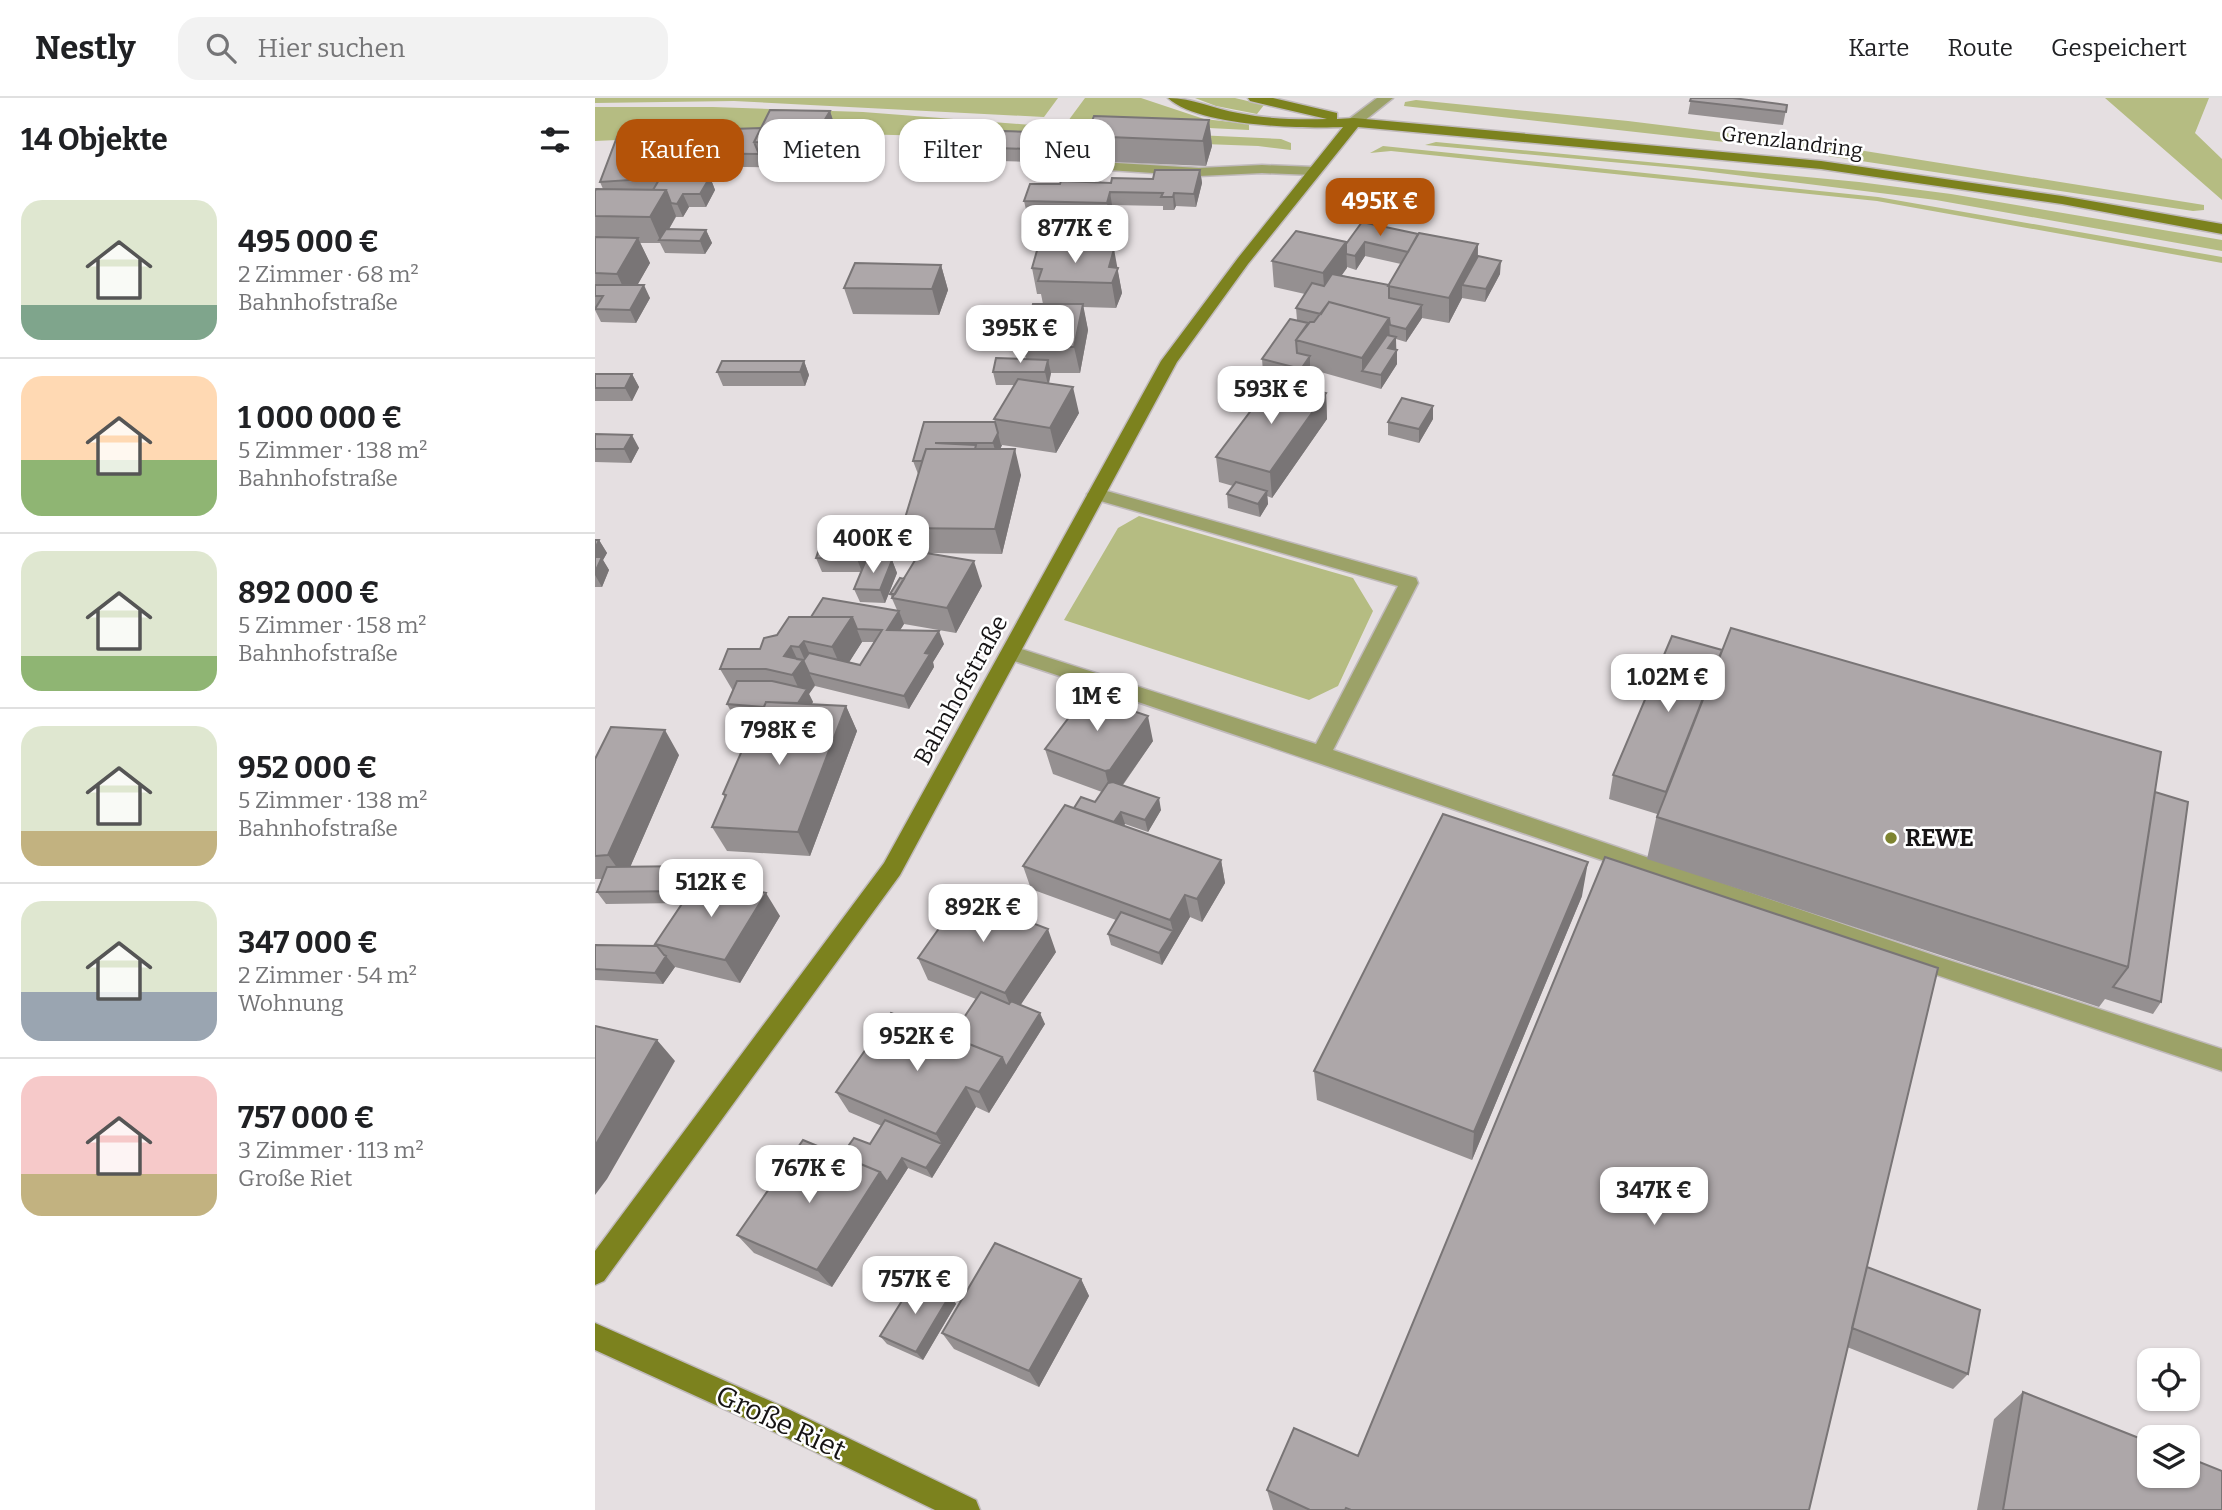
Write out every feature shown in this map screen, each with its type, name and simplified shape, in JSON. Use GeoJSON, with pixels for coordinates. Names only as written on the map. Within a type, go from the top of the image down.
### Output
{"type":"FeatureCollection","features":[{"type":"Feature","properties":{"kind":"street","name":"Grenzlandring"},"geometry":{"type":"LineString","coordinates":[[1175,98],[1229,116],[1269,123],[1354,122],[1821,165],[2062,200],[2222,229]]}},
{"type":"Feature","properties":{"kind":"street","name":"Grenzlandring"},"geometry":{"type":"LineString","coordinates":[[1255,98],[1354,122]]}},
{"type":"Feature","properties":{"kind":"street","name":"Bahnhofstraße"},"geometry":{"type":"LineString","coordinates":[[595,1272],[893,869],[1168,360],[1354,122]]}},
{"type":"Feature","properties":{"kind":"street","name":"Große Riet"},"geometry":{"type":"LineString","coordinates":[[595,1336],[776,1418],[966,1510]]}},
{"type":"Feature","properties":{"kind":"lane"},"geometry":{"type":"LineString","coordinates":[[1354,122],[1386,98]]}},
{"type":"Feature","properties":{"kind":"lane"},"geometry":{"type":"LineString","coordinates":[[1115,167],[1199,172],[1262,169],[1314,171]]}},
{"type":"Feature","properties":{"kind":"lane"},"geometry":{"type":"LineString","coordinates":[[1096,494],[1409,583],[1321,754]]}},
{"type":"Feature","properties":{"kind":"lane"},"geometry":{"type":"LineString","coordinates":[[1012,653],[1321,754],[1936,966],[2222,1060]]}},
{"type":"Feature","properties":{"kind":"green space"},"geometry":{"type":"Polygon","coordinates":[[[595,98],[1058,98],[1044,117],[734,101],[595,103],[595,98]]]}},
{"type":"Feature","properties":{"kind":"green space"},"geometry":{"type":"Polygon","coordinates":[[[1085,98],[1141,98],[1204,119],[1249,124],[1249,130],[1115,123],[1115,119],[1069,119],[1085,98]]]}},
{"type":"Feature","properties":{"kind":"green space"},"geometry":{"type":"Polygon","coordinates":[[[1195,98],[1235,98],[1264,105],[1257,114],[1216,106],[1195,98]]]}},
{"type":"Feature","properties":{"kind":"green space"},"geometry":{"type":"Polygon","coordinates":[[[2105,98],[2209,98],[2195,133],[2222,159],[2222,200],[2105,98]]]}},
{"type":"Feature","properties":{"kind":"green space"},"geometry":{"type":"Polygon","coordinates":[[[1416,100],[1628,121],[1846,148],[2204,205],[2204,210],[2193,211],[1761,146],[1404,106],[1405,102],[1416,100]]]}},
{"type":"Feature","properties":{"kind":"green space"},"geometry":{"type":"Polygon","coordinates":[[[595,107],[713,107],[863,112],[954,119],[899,119],[899,135],[885,135],[885,119],[758,119],[758,134],[744,134],[744,119],[616,119],[616,140],[595,141],[595,107]]]}},
{"type":"Feature","properties":{"kind":"green space"},"geometry":{"type":"Polygon","coordinates":[[[1006,123],[1020,124],[1020,138],[1006,138],[1006,123]]]}},
{"type":"Feature","properties":{"kind":"green space"},"geometry":{"type":"Polygon","coordinates":[[[1115,131],[1281,139],[1291,143],[1291,150],[1258,146],[1115,141],[1115,131]]]}},
{"type":"Feature","properties":{"kind":"green space"},"geometry":{"type":"Polygon","coordinates":[[[1436,142],[1859,182],[1951,194],[2222,240],[2222,251],[1936,200],[1687,169],[1425,145],[1436,142]]]}},
{"type":"Feature","properties":{"kind":"green space"},"geometry":{"type":"Polygon","coordinates":[[[1383,146],[1878,197],[2222,257],[2222,263],[1877,201],[1391,151],[1370,153],[1383,146]]]}},
{"type":"Feature","properties":{"kind":"green space"},"geometry":{"type":"Polygon","coordinates":[[[1139,516],[1353,578],[1373,611],[1338,686],[1309,700],[1064,620],[1118,528],[1139,516]]]}},
{"type":"Feature","properties":{"kind":"building"},"geometry":{"type":"Polygon","coordinates":[[[1691,98],[1733,98],[1787,105],[1786,112],[1690,101],[1691,98]]]}},
{"type":"Feature","properties":{"kind":"building"},"geometry":{"type":"Polygon","coordinates":[[[770,110],[830,111],[825,119],[766,119],[770,110]]]}},
{"type":"Feature","properties":{"kind":"building"},"geometry":{"type":"Polygon","coordinates":[[[1094,116],[1209,120],[1203,141],[1115,137],[1115,119],[1093,119],[1094,116]]]}},
{"type":"Feature","properties":{"kind":"building"},"geometry":{"type":"Polygon","coordinates":[[[758,128],[754,142],[758,154],[744,154],[744,129],[758,128]]]}},
{"type":"Feature","properties":{"kind":"building"},"geometry":{"type":"Polygon","coordinates":[[[1006,131],[1020,132],[1020,149],[1006,148],[1006,131]]]}},
{"type":"Feature","properties":{"kind":"building"},"geometry":{"type":"Polygon","coordinates":[[[616,140],[616,181],[600,182],[616,140]]]}},
{"type":"Feature","properties":{"kind":"building"},"geometry":{"type":"Polygon","coordinates":[[[1155,170],[1200,170],[1194,194],[1174,193],[1173,197],[1161,197],[1163,193],[1110,192],[1107,203],[1024,201],[1030,184],[1111,183],[1115,182],[1115,178],[1153,179],[1155,170]]]}},
{"type":"Feature","properties":{"kind":"building"},"geometry":{"type":"Polygon","coordinates":[[[658,182],[707,182],[700,194],[683,194],[677,204],[671,203],[666,190],[653,190],[658,182]]]}},
{"type":"Feature","properties":{"kind":"building"},"geometry":{"type":"Polygon","coordinates":[[[596,189],[666,190],[650,217],[595,216],[596,189]]]}},
{"type":"Feature","properties":{"kind":"building"},"geometry":{"type":"Polygon","coordinates":[[[1362,222],[1418,234],[1408,252],[1365,242],[1355,256],[1346,254],[1346,244],[1362,222]]]}},
{"type":"Feature","properties":{"kind":"building"},"geometry":{"type":"Polygon","coordinates":[[[666,229],[706,230],[700,241],[659,240],[666,229]]]}},
{"type":"Feature","properties":{"kind":"building"},"geometry":{"type":"Polygon","coordinates":[[[1296,231],[1346,242],[1323,273],[1272,261],[1296,231]]]}},
{"type":"Feature","properties":{"kind":"building"},"geometry":{"type":"Polygon","coordinates":[[[1419,233],[1478,244],[1449,298],[1388,286],[1419,233]]]}},
{"type":"Feature","properties":{"kind":"building"},"geometry":{"type":"Polygon","coordinates":[[[595,237],[638,238],[617,274],[595,273],[595,237]]]}},
{"type":"Feature","properties":{"kind":"building"},"geometry":{"type":"Polygon","coordinates":[[[1038,247],[1114,249],[1109,267],[1118,268],[1112,283],[1038,281],[1042,269],[1032,268],[1038,247]]]}},
{"type":"Feature","properties":{"kind":"building"},"geometry":{"type":"Polygon","coordinates":[[[1478,256],[1501,261],[1486,289],[1462,285],[1478,256]]]}},
{"type":"Feature","properties":{"kind":"building"},"geometry":{"type":"Polygon","coordinates":[[[855,263],[941,265],[932,289],[844,288],[855,263]]]}},
{"type":"Feature","properties":{"kind":"building"},"geometry":{"type":"Polygon","coordinates":[[[1332,274],[1389,285],[1389,298],[1422,305],[1406,329],[1390,325],[1389,318],[1329,302],[1321,314],[1296,308],[1312,283],[1324,286],[1332,274]]]}},
{"type":"Feature","properties":{"kind":"building"},"geometry":{"type":"Polygon","coordinates":[[[595,285],[644,285],[630,310],[595,309],[603,296],[595,296],[595,285]]]}},
{"type":"Feature","properties":{"kind":"building"},"geometry":{"type":"Polygon","coordinates":[[[1329,302],[1389,318],[1362,358],[1296,340],[1329,302]]]}},
{"type":"Feature","properties":{"kind":"building"},"geometry":{"type":"Polygon","coordinates":[[[1033,304],[1083,304],[1074,347],[1023,347],[1033,304]]]}},
{"type":"Feature","properties":{"kind":"building"},"geometry":{"type":"Polygon","coordinates":[[[1290,319],[1308,323],[1296,340],[1297,353],[1310,356],[1301,369],[1262,359],[1290,319]]]}},
{"type":"Feature","properties":{"kind":"building"},"geometry":{"type":"Polygon","coordinates":[[[1387,335],[1396,337],[1388,348],[1397,350],[1381,375],[1362,371],[1387,335]]]}},
{"type":"Feature","properties":{"kind":"building"},"geometry":{"type":"Polygon","coordinates":[[[996,358],[1048,360],[1045,372],[993,372],[996,358]]]}},
{"type":"Feature","properties":{"kind":"building"},"geometry":{"type":"Polygon","coordinates":[[[722,361],[804,361],[800,372],[717,372],[722,361]]]}},
{"type":"Feature","properties":{"kind":"building"},"geometry":{"type":"Polygon","coordinates":[[[595,374],[632,374],[625,388],[595,388],[595,374]]]}},
{"type":"Feature","properties":{"kind":"building"},"geometry":{"type":"Polygon","coordinates":[[[1018,379],[1073,387],[1050,428],[994,419],[1018,379]]]}},
{"type":"Feature","properties":{"kind":"building"},"geometry":{"type":"Polygon","coordinates":[[[1274,380],[1326,393],[1270,472],[1216,457],[1274,380]]]}},
{"type":"Feature","properties":{"kind":"building"},"geometry":{"type":"Polygon","coordinates":[[[1402,398],[1433,406],[1419,429],[1388,422],[1402,398]]]}},
{"type":"Feature","properties":{"kind":"building"},"geometry":{"type":"Polygon","coordinates":[[[924,422],[995,422],[998,433],[993,443],[935,443],[976,445],[975,449],[926,449],[922,461],[913,461],[924,422]]]}},
{"type":"Feature","properties":{"kind":"building"},"geometry":{"type":"Polygon","coordinates":[[[595,434],[632,435],[624,449],[595,449],[595,434]]]}},
{"type":"Feature","properties":{"kind":"building"},"geometry":{"type":"Polygon","coordinates":[[[926,449],[1015,449],[995,529],[902,528],[926,449]]]}},
{"type":"Feature","properties":{"kind":"building"},"geometry":{"type":"Polygon","coordinates":[[[1236,482],[1267,491],[1258,504],[1227,494],[1236,482]]]}},
{"type":"Feature","properties":{"kind":"building"},"geometry":{"type":"Polygon","coordinates":[[[826,529],[867,530],[857,559],[816,558],[826,529]]]}},
{"type":"Feature","properties":{"kind":"building"},"geometry":{"type":"Polygon","coordinates":[[[920,552],[974,561],[947,608],[892,598],[920,552]]]}},
{"type":"Feature","properties":{"kind":"building"},"geometry":{"type":"Polygon","coordinates":[[[595,557],[602,557],[595,572],[595,557]]]}},
{"type":"Feature","properties":{"kind":"building"},"geometry":{"type":"Polygon","coordinates":[[[866,560],[892,560],[880,590],[854,589],[866,560]]]}},
{"type":"Feature","properties":{"kind":"building"},"geometry":{"type":"Polygon","coordinates":[[[900,578],[904,579],[895,594],[890,594],[900,578]]]}},
{"type":"Feature","properties":{"kind":"building"},"geometry":{"type":"Polygon","coordinates":[[[823,598],[899,611],[887,630],[939,631],[925,653],[930,654],[904,696],[809,673],[803,660],[796,659],[804,660],[809,653],[860,665],[882,630],[857,629],[852,617],[811,617],[823,598]]]}},
{"type":"Feature","properties":{"kind":"building"},"geometry":{"type":"Polygon","coordinates":[[[789,617],[852,617],[832,647],[804,641],[799,647],[791,646],[784,656],[803,660],[792,675],[766,669],[720,669],[728,649],[760,649],[764,638],[777,635],[789,617]]]}},
{"type":"Feature","properties":{"kind":"building","name":"REWE"},"geometry":{"type":"Polygon","coordinates":[[[1731,628],[2161,752],[2128,967],[1657,817],[1731,628]]]}},
{"type":"Feature","properties":{"kind":"building"},"geometry":{"type":"Polygon","coordinates":[[[1672,636],[1722,650],[1666,792],[1613,775],[1672,636]]]}},
{"type":"Feature","properties":{"kind":"building"},"geometry":{"type":"Polygon","coordinates":[[[737,681],[772,681],[807,689],[798,703],[766,702],[764,707],[727,704],[737,681]]]}},
{"type":"Feature","properties":{"kind":"building"},"geometry":{"type":"Polygon","coordinates":[[[1086,695],[1148,716],[1110,770],[1105,771],[1045,749],[1086,695]]]}},
{"type":"Feature","properties":{"kind":"building"},"geometry":{"type":"Polygon","coordinates":[[[766,702],[846,706],[798,832],[712,827],[726,795],[723,794],[766,702]]]}},
{"type":"Feature","properties":{"kind":"building"},"geometry":{"type":"Polygon","coordinates":[[[611,727],[665,730],[608,855],[595,856],[595,759],[611,727]]]}},
{"type":"Feature","properties":{"kind":"building"},"geometry":{"type":"Polygon","coordinates":[[[1113,782],[1159,798],[1145,820],[1121,812],[1114,822],[1074,808],[1081,797],[1095,802],[1108,783],[1113,782]]]}},
{"type":"Feature","properties":{"kind":"building"},"geometry":{"type":"Polygon","coordinates":[[[2155,792],[2188,802],[2161,1002],[2113,987],[2128,967],[2155,792]]]}},
{"type":"Feature","properties":{"kind":"building"},"geometry":{"type":"Polygon","coordinates":[[[1065,805],[1221,860],[1197,899],[1185,895],[1170,920],[1023,866],[1065,805]]]}},
{"type":"Feature","properties":{"kind":"building"},"geometry":{"type":"Polygon","coordinates":[[[1443,814],[1588,862],[1474,1132],[1314,1071],[1443,814]]]}},
{"type":"Feature","properties":{"kind":"building"},"geometry":{"type":"Polygon","coordinates":[[[1605,857],[1938,968],[1809,1510],[1310,1510],[1267,1490],[1294,1428],[1358,1456],[1605,857]]]}},
{"type":"Feature","properties":{"kind":"building"},"geometry":{"type":"Polygon","coordinates":[[[692,866],[683,891],[597,892],[607,867],[692,866]]]}},
{"type":"Feature","properties":{"kind":"building"},"geometry":{"type":"Polygon","coordinates":[[[700,877],[766,893],[725,960],[655,944],[700,877]]]}},
{"type":"Feature","properties":{"kind":"building"},"geometry":{"type":"Polygon","coordinates":[[[962,896],[1048,929],[1005,993],[918,958],[962,896]]]}},
{"type":"Feature","properties":{"kind":"building"},"geometry":{"type":"Polygon","coordinates":[[[1121,912],[1173,931],[1159,953],[1108,934],[1121,912]]]}},
{"type":"Feature","properties":{"kind":"building"},"geometry":{"type":"Polygon","coordinates":[[[595,945],[657,946],[666,956],[655,973],[595,969],[595,945]]]}},
{"type":"Feature","properties":{"kind":"building"},"geometry":{"type":"Polygon","coordinates":[[[981,992],[1040,1013],[1006,1067],[1002,1057],[951,1037],[981,992]]]}},
{"type":"Feature","properties":{"kind":"building"},"geometry":{"type":"Polygon","coordinates":[[[891,1013],[1002,1057],[979,1092],[966,1087],[936,1134],[836,1092],[891,1013]]]}},
{"type":"Feature","properties":{"kind":"building"},"geometry":{"type":"Polygon","coordinates":[[[595,1026],[657,1040],[595,1146],[595,1026]]]}},
{"type":"Feature","properties":{"kind":"building"},"geometry":{"type":"Polygon","coordinates":[[[885,1120],[942,1144],[926,1168],[902,1158],[887,1182],[880,1172],[841,1156],[854,1138],[870,1144],[885,1120]]]}},
{"type":"Feature","properties":{"kind":"building"},"geometry":{"type":"Polygon","coordinates":[[[803,1140],[880,1172],[817,1270],[737,1235],[803,1140]]]}},
{"type":"Feature","properties":{"kind":"building"},"geometry":{"type":"Polygon","coordinates":[[[995,1243],[1081,1279],[1029,1371],[942,1333],[995,1243]]]}},
{"type":"Feature","properties":{"kind":"building"},"geometry":{"type":"Polygon","coordinates":[[[1867,1267],[1980,1310],[1968,1374],[1852,1328],[1867,1267]]]}},
{"type":"Feature","properties":{"kind":"building"},"geometry":{"type":"Polygon","coordinates":[[[915,1280],[950,1295],[916,1352],[880,1336],[915,1280]]]}},
{"type":"Feature","properties":{"kind":"building"},"geometry":{"type":"Polygon","coordinates":[[[2023,1392],[2137,1437],[2137,1488],[2200,1488],[2200,1462],[2222,1471],[2222,1510],[2003,1510],[2023,1392]]]}},
{"type":"Feature","properties":{"kind":"place","name":"REWE"},"geometry":{"type":"Point","coordinates":[1891,838]}}]}
